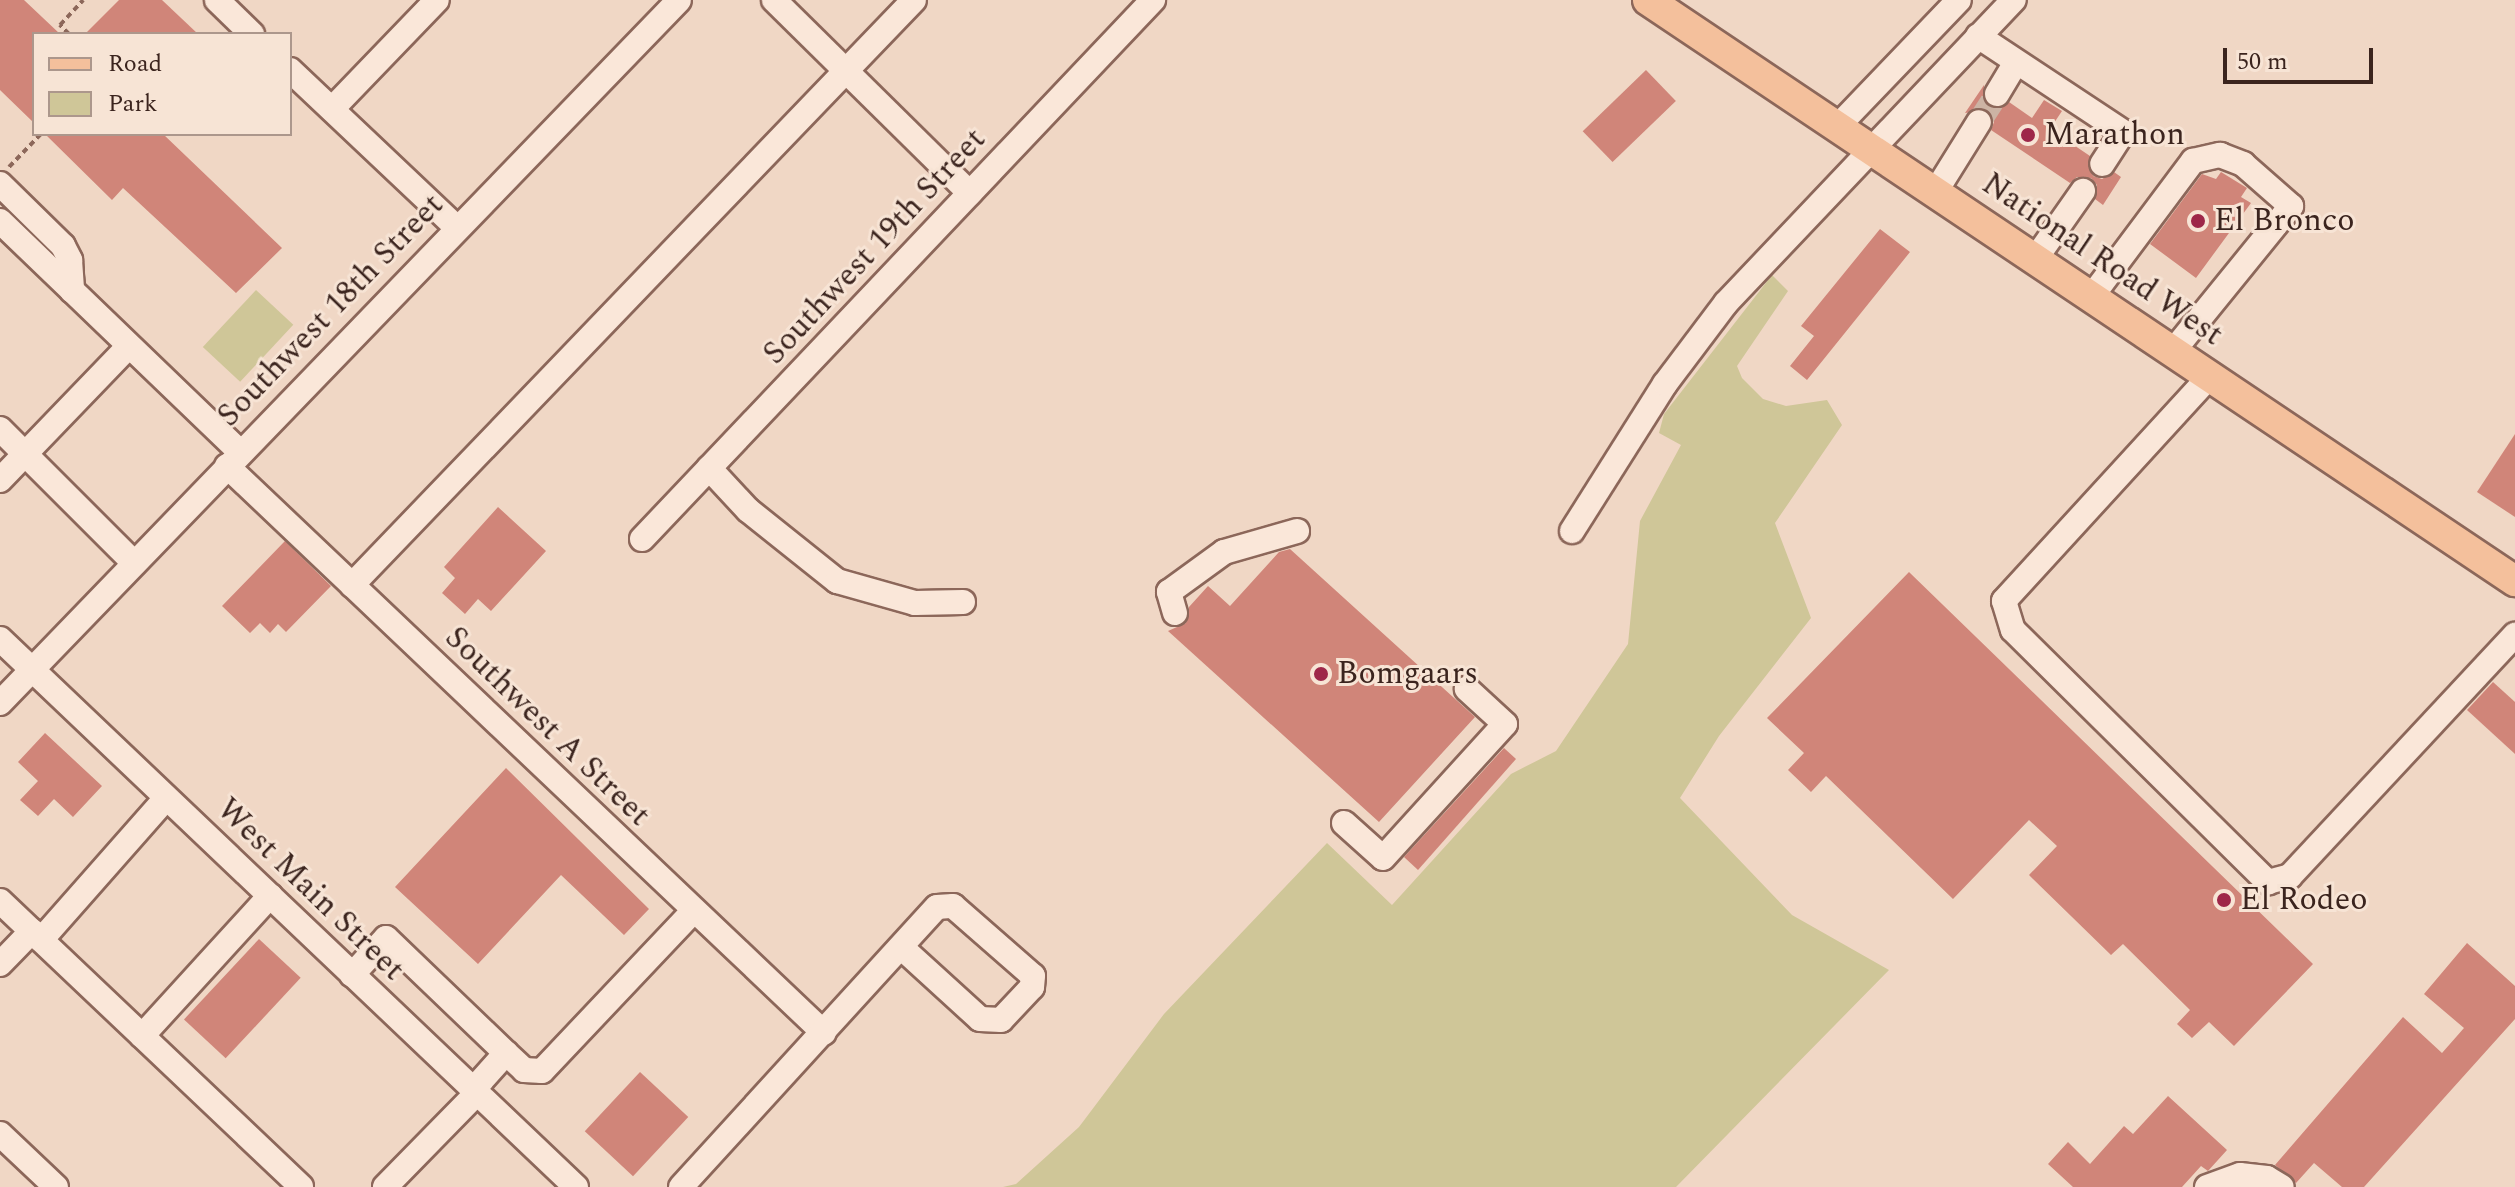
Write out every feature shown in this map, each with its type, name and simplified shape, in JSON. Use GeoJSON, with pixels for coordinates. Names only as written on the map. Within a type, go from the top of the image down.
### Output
{"type":"FeatureCollection","features":[{"type":"Feature","properties":{"kind":"main road","name":"National Road West"},"geometry":{"type":"LineString","coordinates":[[1648,0],[1876,149],[2210,376],[2511,571]]}},
{"type":"Feature","properties":{"kind":"street"},"geometry":{"type":"LineString","coordinates":[[218,0],[250,32]]}},
{"type":"Feature","properties":{"kind":"street"},"geometry":{"type":"LineString","coordinates":[[332,109],[437,0]]}},
{"type":"Feature","properties":{"kind":"street","name":"Southwest 18th Street"},"geometry":{"type":"LineString","coordinates":[[0,703],[456,227],[679,0]]}},
{"type":"Feature","properties":{"kind":"street"},"geometry":{"type":"LineString","coordinates":[[774,0],[970,193]]}},
{"type":"Feature","properties":{"kind":"street"},"geometry":{"type":"LineString","coordinates":[[352,585],[914,0]]}},
{"type":"Feature","properties":{"kind":"street","name":"Southwest 19th Street"},"geometry":{"type":"LineString","coordinates":[[642,539],[1153,0]]}},
{"type":"Feature","properties":{"kind":"street"},"geometry":{"type":"LineString","coordinates":[[1839,125],[1959,0]]}},
{"type":"Feature","properties":{"kind":"street"},"geometry":{"type":"LineString","coordinates":[[1572,531],[1665,384],[1726,303],[1783,238],[1876,149],[1911,103],[2014,0]]}},
{"type":"Feature","properties":{"kind":"street"},"geometry":{"type":"LineString","coordinates":[[1978,36],[2123,132],[2102,164]]}},
{"type":"Feature","properties":{"kind":"street"},"geometry":{"type":"LineString","coordinates":[[1997,94],[2016,62]]}},
{"type":"Feature","properties":{"kind":"street"},"geometry":{"type":"LineString","coordinates":[[292,72],[456,227]]}},
{"type":"Feature","properties":{"kind":"street"},"geometry":{"type":"LineString","coordinates":[[1936,191],[1979,122]]}},
{"type":"Feature","properties":{"kind":"street"},"geometry":{"type":"LineString","coordinates":[[2092,296],[2193,161],[2220,155],[2243,164],[2291,206],[2173,351]]}},
{"type":"Feature","properties":{"kind":"street"},"geometry":{"type":"LineString","coordinates":[[0,184],[63,246],[70,260],[72,291]]}},
{"type":"Feature","properties":{"kind":"street"},"geometry":{"type":"LineString","coordinates":[[2036,258],[2083,191]]}},
{"type":"Feature","properties":{"kind":"street","name":"Southwest A Street"},"geometry":{"type":"LineString","coordinates":[[0,221],[129,346],[352,585],[824,1033]]}},
{"type":"Feature","properties":{"kind":"street"},"geometry":{"type":"LineString","coordinates":[[0,480],[129,346]]}},
{"type":"Feature","properties":{"kind":"street"},"geometry":{"type":"LineString","coordinates":[[2210,376],[2004,601],[2013,630],[2268,882],[2290,876],[2515,635]]}},
{"type":"Feature","properties":{"kind":"street"},"geometry":{"type":"LineString","coordinates":[[0,429],[134,563]]}},
{"type":"Feature","properties":{"kind":"street"},"geometry":{"type":"LineString","coordinates":[[709,468],[748,510],[837,581],[915,603],[963,602]]}},
{"type":"Feature","properties":{"kind":"street"},"geometry":{"type":"LineString","coordinates":[[1175,613],[1169,592],[1224,552],[1297,531]]}},
{"type":"Feature","properties":{"kind":"street","name":"West Main Street"},"geometry":{"type":"LineString","coordinates":[[0,639],[576,1187]]}},
{"type":"Feature","properties":{"kind":"street"},"geometry":{"type":"LineString","coordinates":[[1344,823],[1383,858],[1505,724],[1467,689]]}},
{"type":"Feature","properties":{"kind":"street"},"geometry":{"type":"LineString","coordinates":[[0,964],[37,936],[166,798]]}},
{"type":"Feature","properties":{"kind":"street"},"geometry":{"type":"LineString","coordinates":[[142,1036],[270,896]]}},
{"type":"Feature","properties":{"kind":"street"},"geometry":{"type":"LineString","coordinates":[[0,901],[301,1187]]}},
{"type":"Feature","properties":{"kind":"street"},"geometry":{"type":"LineString","coordinates":[[681,1187],[937,907],[953,906],[1033,976],[1032,987],[1001,1020],[980,1019],[901,947]]}},
{"type":"Feature","properties":{"kind":"street"},"geometry":{"type":"LineString","coordinates":[[352,975],[386,938],[524,1070],[542,1071],[694,910]]}},
{"type":"Feature","properties":{"kind":"street"},"geometry":{"type":"LineString","coordinates":[[385,1187],[475,1092],[506,1053]]}},
{"type":"Feature","properties":{"kind":"street"},"geometry":{"type":"LineString","coordinates":[[0,1134],[56,1187]]}},
{"type":"Feature","properties":{"kind":"street"},"geometry":{"type":"LineString","coordinates":[[2207,1187],[2240,1175],[2267,1178],[2282,1187]]}},
{"type":"Feature","properties":{"kind":"path"},"geometry":{"type":"LineString","coordinates":[[67,32],[60,25],[83,0]]}},
{"type":"Feature","properties":{"kind":"path"},"geometry":{"type":"LineString","coordinates":[[0,176],[39,136]]}},
{"type":"Feature","properties":{"kind":"green space"},"geometry":{"type":"Polygon","coordinates":[[[1772,275],[1788,291],[1737,366],[1742,378],[1763,399],[1786,406],[1827,400],[1842,425],[1775,523],[1811,618],[1719,736],[1680,798],[1792,915],[1889,970],[1676,1187],[1003,1187],[1016,1184],[1079,1127],[1164,1014],[1327,843],[1392,905],[1511,774],[1556,751],[1628,644],[1640,521],[1681,445],[1659,433],[1664,414],[1772,275]]]}},
{"type":"Feature","properties":{"kind":"green space"},"geometry":{"type":"Polygon","coordinates":[[[256,290],[293,325],[240,382],[203,347],[256,290]]]}},
{"type":"Feature","properties":{"kind":"building"},"geometry":{"type":"Polygon","coordinates":[[[0,0],[24,0],[58,32],[32,32],[32,121],[0,90],[0,0]]]}},
{"type":"Feature","properties":{"kind":"building"},"geometry":{"type":"Polygon","coordinates":[[[119,0],[162,0],[196,32],[87,32],[119,0]]]}},
{"type":"Feature","properties":{"kind":"building"},"geometry":{"type":"Polygon","coordinates":[[[1646,70],[1676,101],[1613,162],[1583,131],[1646,70]]]}},
{"type":"Feature","properties":{"kind":"building"},"geometry":{"type":"Polygon","coordinates":[[[1984,85],[1984,101],[1990,107],[2009,102],[2032,118],[2044,100],[2062,111],[2050,129],[2090,156],[2093,176],[2102,179],[2114,172],[2121,177],[2103,205],[2095,199],[2097,185],[2091,178],[2077,177],[2070,183],[1991,130],[1994,122],[1988,110],[1965,113],[1984,85]]]}},
{"type":"Feature","properties":{"kind":"building"},"geometry":{"type":"Polygon","coordinates":[[[47,136],[165,136],[282,248],[236,293],[123,188],[112,200],[47,136]]]}},
{"type":"Feature","properties":{"kind":"building","name":"El Bronco"},"geometry":{"type":"Polygon","coordinates":[[[2221,172],[2247,188],[2241,197],[2251,203],[2196,278],[2150,244],[2202,174],[2216,179],[2221,172]]]}},
{"type":"Feature","properties":{"kind":"building"},"geometry":{"type":"Polygon","coordinates":[[[1880,229],[1910,252],[1807,380],[1790,366],[1814,336],[1801,326],[1880,229]]]}},
{"type":"Feature","properties":{"kind":"building"},"geometry":{"type":"Polygon","coordinates":[[[2515,434],[2515,517],[2477,492],[2515,434]]]}},
{"type":"Feature","properties":{"kind":"building"},"geometry":{"type":"Polygon","coordinates":[[[498,507],[546,551],[491,611],[478,599],[465,614],[442,593],[455,578],[444,567],[498,507]]]}},
{"type":"Feature","properties":{"kind":"building"},"geometry":{"type":"Polygon","coordinates":[[[285,541],[331,586],[286,632],[278,624],[270,633],[260,623],[250,633],[222,606],[285,541]]]}},
{"type":"Feature","properties":{"kind":"building","name":"Bomgaars"},"geometry":{"type":"Polygon","coordinates":[[[1290,549],[1475,717],[1379,822],[1168,631],[1186,623],[1189,607],[1208,586],[1230,606],[1279,552],[1290,549]]]}},
{"type":"Feature","properties":{"kind":"building"},"geometry":{"type":"Polygon","coordinates":[[[1909,572],[2313,964],[2234,1046],[2209,1022],[2192,1038],[2177,1024],[2190,1010],[2123,944],[2111,955],[2029,875],[2057,846],[2029,820],[1953,899],[1826,776],[1811,792],[1788,770],[1804,753],[1767,718],[1909,572]]]}},
{"type":"Feature","properties":{"kind":"building"},"geometry":{"type":"Polygon","coordinates":[[[2493,682],[2515,702],[2515,754],[2467,710],[2493,682]]]}},
{"type":"Feature","properties":{"kind":"building"},"geometry":{"type":"Polygon","coordinates":[[[45,733],[102,786],[73,817],[54,799],[38,816],[20,800],[38,781],[18,762],[45,733]]]}},
{"type":"Feature","properties":{"kind":"building"},"geometry":{"type":"Polygon","coordinates":[[[1504,748],[1516,759],[1418,870],[1404,857],[1504,748]]]}},
{"type":"Feature","properties":{"kind":"building"},"geometry":{"type":"Polygon","coordinates":[[[506,768],[649,909],[624,935],[561,875],[478,964],[395,887],[506,768]]]}},
{"type":"Feature","properties":{"kind":"building"},"geometry":{"type":"Polygon","coordinates":[[[259,939],[301,978],[226,1058],[184,1019],[259,939]]]}},
{"type":"Feature","properties":{"kind":"building"},"geometry":{"type":"Polygon","coordinates":[[[2467,943],[2515,986],[2515,1019],[2364,1187],[2342,1187],[2314,1163],[2296,1183],[2275,1165],[2403,1017],[2442,1053],[2464,1028],[2424,994],[2467,943]]]}},
{"type":"Feature","properties":{"kind":"building"},"geometry":{"type":"Polygon","coordinates":[[[640,1072],[688,1117],[633,1176],[585,1131],[640,1072]]]}},
{"type":"Feature","properties":{"kind":"building"},"geometry":{"type":"Polygon","coordinates":[[[2168,1096],[2227,1150],[2208,1171],[2201,1166],[2182,1187],[2073,1187],[2048,1164],[2068,1142],[2090,1164],[2124,1126],[2133,1134],[2168,1096]]]}},
{"type":"Feature","properties":{"kind":"tunnel"},"geometry":{"type":"LineString","coordinates":[[1979,122],[1997,94]]}},
{"type":"Feature","properties":{"kind":"place","name":"Marathon"},"geometry":{"type":"Point","coordinates":[2028,135]}},
{"type":"Feature","properties":{"kind":"place","name":"El Bronco"},"geometry":{"type":"Point","coordinates":[2198,221]}},
{"type":"Feature","properties":{"kind":"place","name":"Bomgaars"},"geometry":{"type":"Point","coordinates":[1321,674]}},
{"type":"Feature","properties":{"kind":"place","name":"El Rodeo"},"geometry":{"type":"Point","coordinates":[2224,900]}}]}
